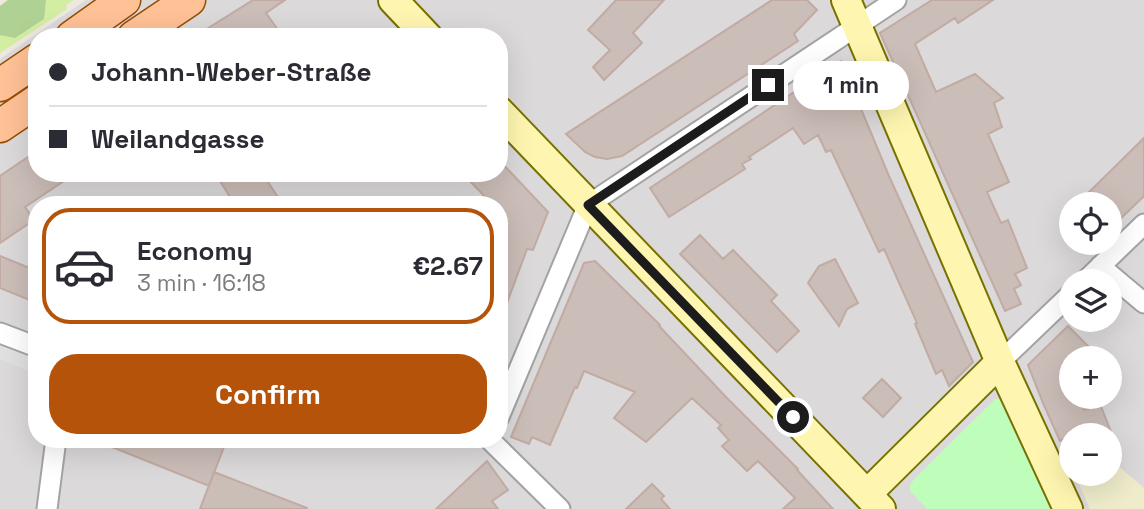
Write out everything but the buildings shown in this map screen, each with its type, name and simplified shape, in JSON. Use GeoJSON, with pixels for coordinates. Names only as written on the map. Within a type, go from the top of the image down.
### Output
{"type":"FeatureCollection","features":[{"type":"Feature","properties":{"kind":"main road"},"geometry":{"type":"LineString","coordinates":[[85,28],[124,0]]}},
{"type":"Feature","properties":{"kind":"main road"},"geometry":{"type":"LineString","coordinates":[[148,28],[190,0]]}},
{"type":"Feature","properties":{"kind":"main road"},"geometry":{"type":"LineString","coordinates":[[393,0],[419,28]]}},
{"type":"Feature","properties":{"kind":"main road"},"geometry":{"type":"LineString","coordinates":[[852,13],[1000,362],[1068,509]]}},
{"type":"Feature","properties":{"kind":"main road"},"geometry":{"type":"LineString","coordinates":[[0,85],[28,66]]}},
{"type":"Feature","properties":{"kind":"main road"},"geometry":{"type":"LineString","coordinates":[[0,125],[28,107]]}},
{"type":"Feature","properties":{"kind":"main road"},"geometry":{"type":"LineString","coordinates":[[508,121],[874,502],[1000,362]]}},
{"type":"Feature","properties":{"kind":"street"},"geometry":{"type":"LineString","coordinates":[[508,396],[588,205],[852,13],[896,0]]}},
{"type":"Feature","properties":{"kind":"street"},"geometry":{"type":"LineString","coordinates":[[1097,269],[1144,224]]}},
{"type":"Feature","properties":{"kind":"street"},"geometry":{"type":"LineString","coordinates":[[1100,266],[1144,303]]}},
{"type":"Feature","properties":{"kind":"street"},"geometry":{"type":"LineString","coordinates":[[1000,362],[1059,305]]}},
{"type":"Feature","properties":{"kind":"street"},"geometry":{"type":"LineString","coordinates":[[0,333],[28,344]]}},
{"type":"Feature","properties":{"kind":"street"},"geometry":{"type":"LineString","coordinates":[[47,509],[55,448]]}},
{"type":"Feature","properties":{"kind":"street"},"geometry":{"type":"LineString","coordinates":[[497,448],[560,509]]}},
{"type":"Feature","properties":{"kind":"shaded area"},"geometry":{"type":"Polygon","coordinates":[[[86,0],[1144,0],[1144,509],[0,509],[0,59],[28,40],[28,182],[508,182],[508,28],[45,28],[86,0]]]}},
{"type":"Feature","properties":{"kind":"shaded area"},"geometry":{"type":"Polygon","coordinates":[[[0,345],[28,356],[28,370],[0,359],[0,345]]]}},
{"type":"Feature","properties":{"kind":"shaded area"},"geometry":{"type":"Polygon","coordinates":[[[1122,469],[1144,488],[1144,509],[1090,509],[1080,486],[1122,486],[1122,469]]]}},
{"type":"Feature","properties":{"kind":"green space"},"geometry":{"type":"Polygon","coordinates":[[[8,0],[74,0],[66,5],[67,9],[38,28],[28,28],[28,35],[0,53],[0,6],[8,0]]]}},
{"type":"Feature","properties":{"kind":"green space"},"geometry":{"type":"Polygon","coordinates":[[[8,0],[46,0],[44,19],[15,38],[0,35],[0,6],[8,0]]]}},
{"type":"Feature","properties":{"kind":"green space"},"geometry":{"type":"Polygon","coordinates":[[[995,399],[1002,399],[1055,509],[927,509],[910,491],[910,485],[995,399]]]}},
{"type":"Feature","properties":{"kind":"route"},"geometry":{"type":"LineString","coordinates":[[768,85],[588,205],[793,417]]}}]}
